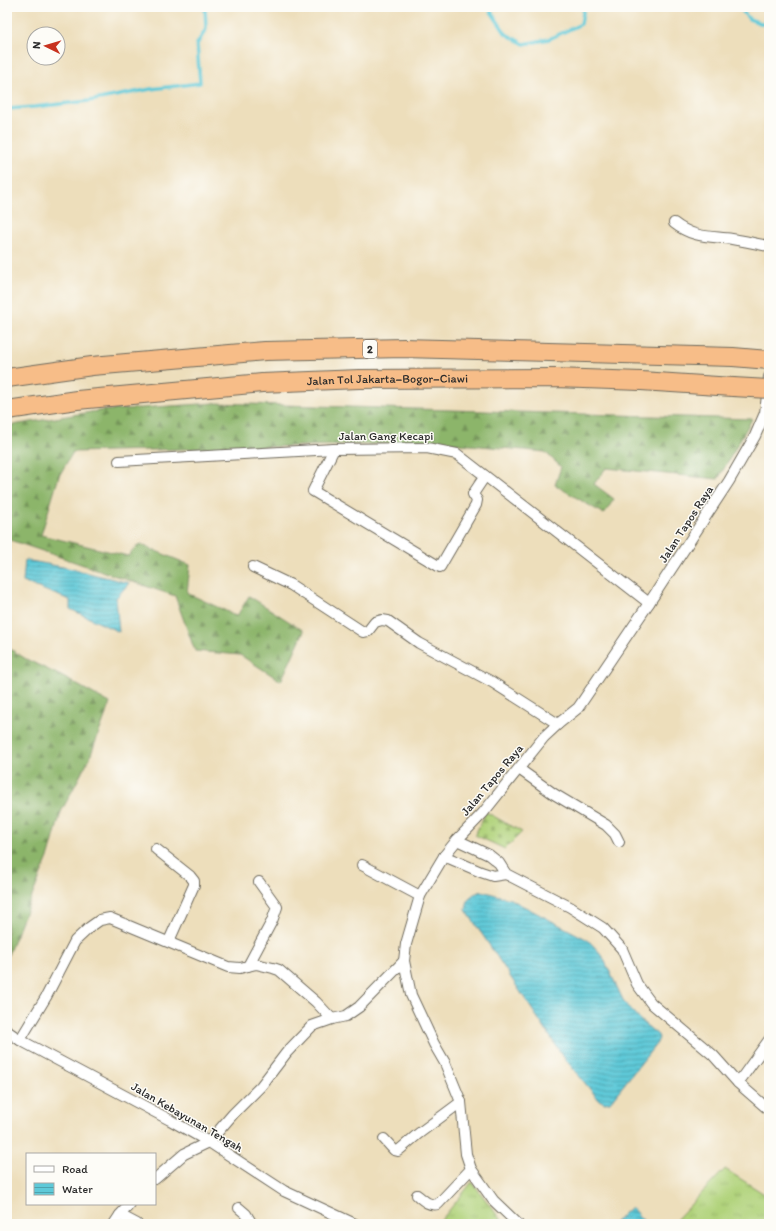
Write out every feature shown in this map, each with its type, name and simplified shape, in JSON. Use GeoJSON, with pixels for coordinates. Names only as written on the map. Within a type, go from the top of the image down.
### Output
{"type":"FeatureCollection","features":[{"type":"Feature","properties":{"kind":"highway","name":"2"},"geometry":{"type":"LineString","coordinates":[[7,378],[92,366],[265,351],[404,348],[733,357],[769,360]]}},
{"type":"Feature","properties":{"kind":"highway","name":"Jalan Tol Jakarta–Bogor–Ciawi"},"geometry":{"type":"LineString","coordinates":[[7,410],[77,400],[262,383],[359,379],[555,378],[641,381],[769,390]]}},
{"type":"Feature","properties":{"kind":"street"},"geometry":{"type":"LineString","coordinates":[[674,223],[682,229],[694,234],[769,246]]}},
{"type":"Feature","properties":{"kind":"street","name":"Jalan Tapos Raya"},"geometry":{"type":"LineString","coordinates":[[518,1224],[493,1200],[471,1169],[466,1154],[461,1102],[445,1063],[434,1044],[411,995],[404,961],[406,944],[420,896],[444,856],[483,813],[544,736],[578,708],[649,603],[729,481],[755,436],[765,413],[769,377]]}},
{"type":"Feature","properties":{"kind":"street","name":"Jalan Gang Kecapi"},"geometry":{"type":"LineString","coordinates":[[119,461],[334,449],[427,448],[457,454],[649,603]]}},
{"type":"Feature","properties":{"kind":"street"},"geometry":{"type":"LineString","coordinates":[[334,449],[313,491],[440,567],[476,505],[477,500],[473,495],[485,476]]}},
{"type":"Feature","properties":{"kind":"street"},"geometry":{"type":"LineString","coordinates":[[253,567],[291,585],[363,632],[368,631],[375,622],[382,620],[388,621],[419,643],[492,682],[558,724]]}},
{"type":"Feature","properties":{"kind":"street"},"geometry":{"type":"LineString","coordinates":[[519,769],[554,794],[606,825],[615,834],[619,842]]}},
{"type":"Feature","properties":{"kind":"street"},"geometry":{"type":"LineString","coordinates":[[457,840],[489,855],[499,863],[506,874],[570,907],[603,928],[622,949],[637,984],[651,1003],[713,1055],[738,1083],[769,1110]]}},
{"type":"Feature","properties":{"kind":"street"},"geometry":{"type":"LineString","coordinates":[[156,849],[190,876],[194,881],[194,885],[169,941]]}},
{"type":"Feature","properties":{"kind":"street"},"geometry":{"type":"LineString","coordinates":[[444,856],[493,876],[506,874]]}},
{"type":"Feature","properties":{"kind":"street"},"geometry":{"type":"LineString","coordinates":[[362,865],[420,896]]}},
{"type":"Feature","properties":{"kind":"street"},"geometry":{"type":"LineString","coordinates":[[248,966],[272,921],[277,907],[259,882]]}},
{"type":"Feature","properties":{"kind":"street"},"geometry":{"type":"LineString","coordinates":[[20,1040],[46,997],[75,941],[100,920],[110,918],[169,941],[228,967],[240,968],[256,964],[279,970],[316,1002],[332,1019]]}},
{"type":"Feature","properties":{"kind":"street"},"geometry":{"type":"LineString","coordinates":[[156,1178],[184,1154],[209,1142],[233,1114],[261,1086],[287,1052],[312,1026],[346,1016],[359,1007],[404,961]]}},
{"type":"Feature","properties":{"kind":"street","name":"Jalan Kebayunan Tengah"},"geometry":{"type":"LineString","coordinates":[[7,1031],[20,1040],[164,1116],[209,1142],[284,1191],[355,1224]]}},
{"type":"Feature","properties":{"kind":"street"},"geometry":{"type":"LineString","coordinates":[[738,1083],[769,1040]]}},
{"type":"Feature","properties":{"kind":"street"},"geometry":{"type":"LineString","coordinates":[[384,1139],[394,1150],[398,1151],[461,1102]]}},
{"type":"Feature","properties":{"kind":"street"},"geometry":{"type":"LineString","coordinates":[[417,1195],[427,1204],[438,1204],[471,1169]]}},
{"type":"Feature","properties":{"kind":"street"},"geometry":{"type":"LineString","coordinates":[[114,1224],[129,1205]]}},
{"type":"Feature","properties":{"kind":"street"},"geometry":{"type":"LineString","coordinates":[[239,1208],[246,1214],[252,1224]]}},
{"type":"Feature","properties":{"kind":"street"},"geometry":{"type":"LineString","coordinates":[[120,1215],[137,1224]]}},
{"type":"Feature","properties":{"kind":"green space"},"geometry":{"type":"Polygon","coordinates":[[[215,403],[752,419],[718,479],[606,468],[594,484],[614,499],[604,514],[555,485],[561,467],[545,452],[417,440],[411,443],[73,452],[59,476],[41,535],[128,556],[139,544],[190,565],[187,593],[237,616],[249,596],[304,631],[281,681],[240,655],[195,651],[175,596],[7,539],[7,426],[97,411],[215,403]]]}},
{"type":"Feature","properties":{"kind":"green space"},"geometry":{"type":"Polygon","coordinates":[[[7,647],[26,659],[110,703],[90,757],[61,812],[49,855],[7,957],[7,647]]]}},
{"type":"Feature","properties":{"kind":"green space"},"geometry":{"type":"Polygon","coordinates":[[[486,812],[522,832],[505,849],[475,835],[486,812]]]}},
{"type":"Feature","properties":{"kind":"green space"},"geometry":{"type":"Polygon","coordinates":[[[725,1169],[769,1197],[769,1224],[672,1224],[725,1169]]]}},
{"type":"Feature","properties":{"kind":"green space"},"geometry":{"type":"Polygon","coordinates":[[[472,1182],[504,1224],[438,1224],[472,1182]]]}},
{"type":"Feature","properties":{"kind":"water"},"geometry":{"type":"Polygon","coordinates":[[[25,560],[68,568],[129,583],[116,598],[119,632],[70,609],[70,600],[23,582],[25,560]]]}},
{"type":"Feature","properties":{"kind":"water"},"geometry":{"type":"Polygon","coordinates":[[[482,891],[510,899],[588,940],[602,955],[624,1002],[640,1020],[658,1035],[659,1038],[657,1043],[610,1102],[605,1103],[599,1100],[565,1059],[466,910],[468,899],[474,894],[482,891]]]}},
{"type":"Feature","properties":{"kind":"water"},"geometry":{"type":"Polygon","coordinates":[[[631,1207],[646,1224],[613,1224],[631,1207]]]}},
{"type":"Feature","properties":{"kind":"waterway"},"geometry":{"type":"LineString","coordinates":[[7,109],[89,101],[151,89],[200,83],[197,44],[206,29],[205,7]]}},
{"type":"Feature","properties":{"kind":"waterway"},"geometry":{"type":"LineString","coordinates":[[488,7],[506,34],[524,44],[549,39],[581,24],[584,7]]}},
{"type":"Feature","properties":{"kind":"waterway"},"geometry":{"type":"LineString","coordinates":[[739,7],[749,19],[769,26]]}}]}
